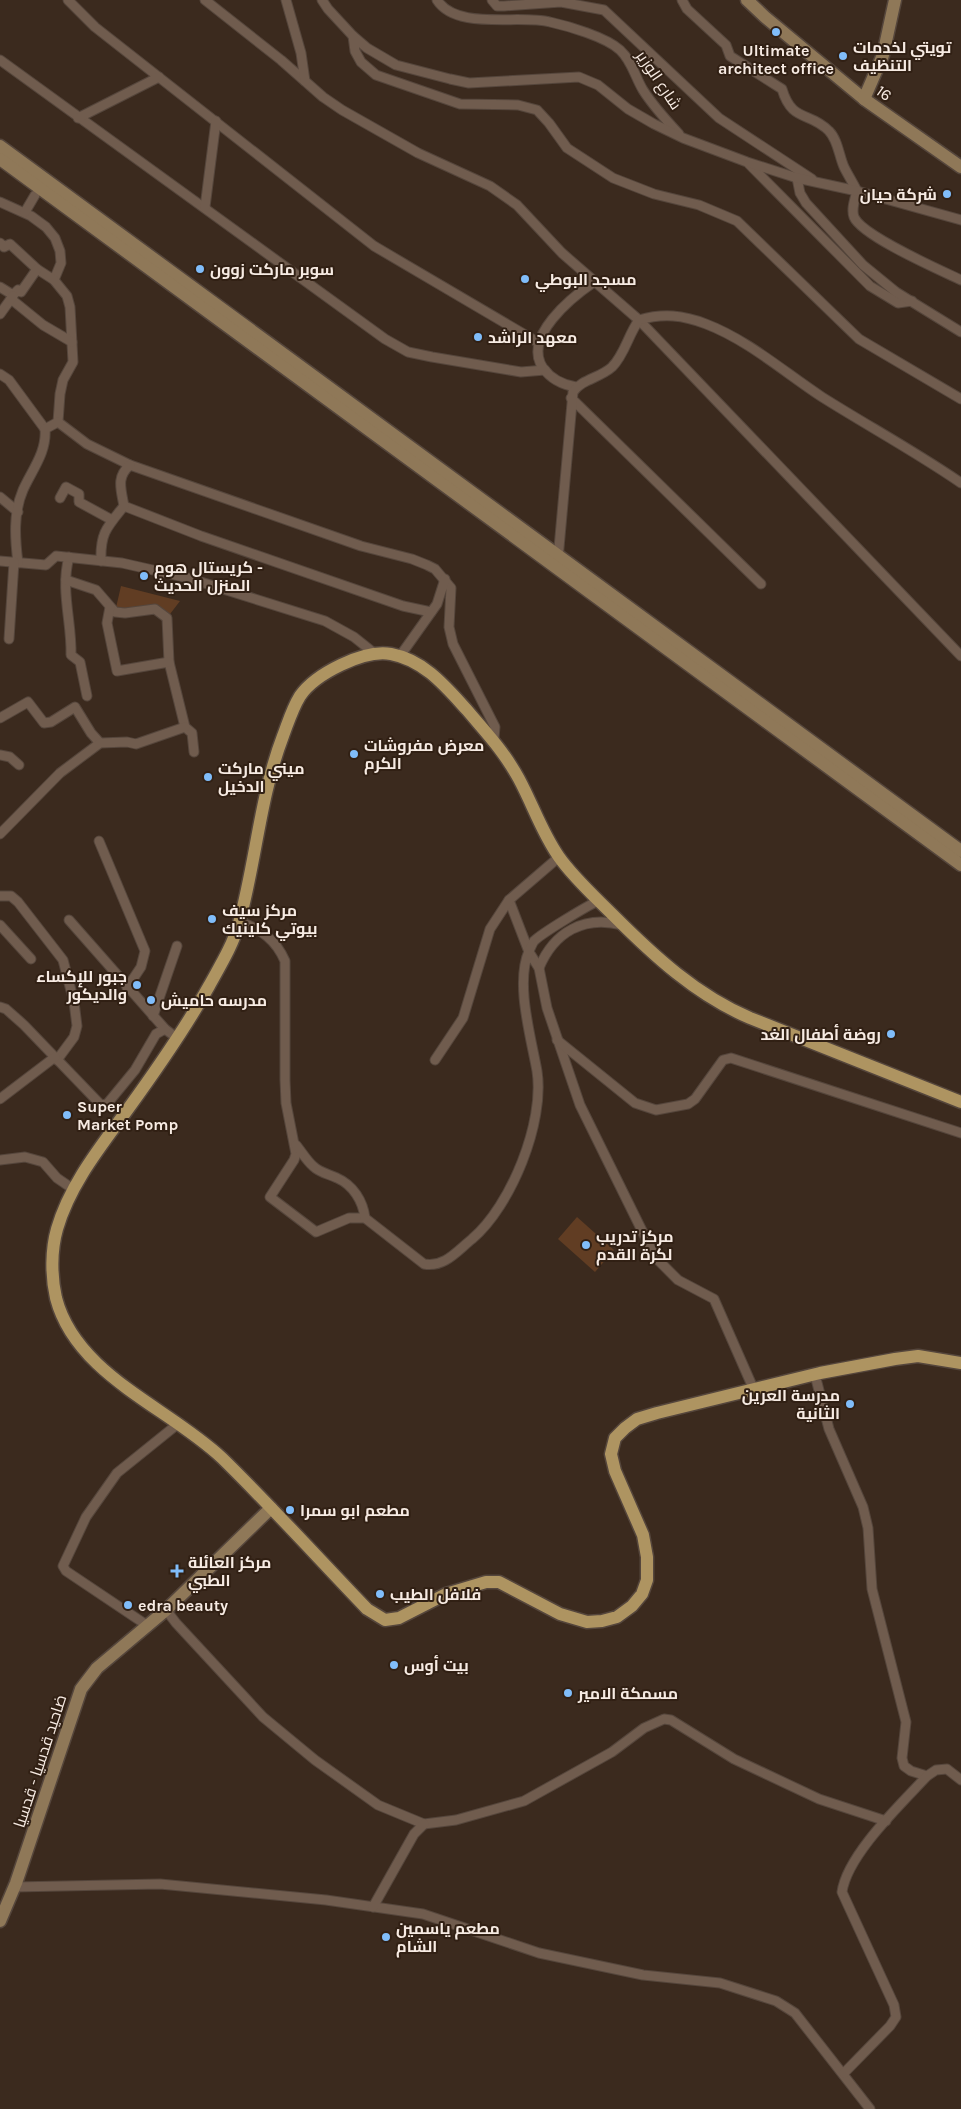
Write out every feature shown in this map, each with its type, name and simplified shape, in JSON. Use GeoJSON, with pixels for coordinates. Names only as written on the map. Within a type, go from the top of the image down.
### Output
{"type":"FeatureCollection","features":[{"type":"Feature","properties":{"kind":"main road"},"geometry":{"type":"LineString","coordinates":[[961,1102],[722,1006],[695,988],[652,954],[598,901],[559,857],[548,839],[522,784],[494,738],[437,678],[400,656],[374,653],[333,670],[315,680],[304,691],[296,704],[272,770],[240,922],[235,937],[209,986],[177,1038],[73,1189],[56,1230],[52,1262],[55,1291],[60,1313],[76,1341],[94,1361],[179,1423],[218,1455],[367,1609],[385,1620],[399,1618],[446,1594],[486,1582],[499,1582],[560,1614],[587,1622],[602,1621],[616,1617],[632,1606],[642,1594],[648,1580],[643,1535],[615,1470],[611,1454],[615,1438],[637,1419],[815,1375],[894,1359],[918,1356],[961,1363]]}},
{"type":"Feature","properties":{"kind":"street"},"geometry":{"type":"LineString","coordinates":[[68,0],[90,23],[374,246],[539,343]]}},
{"type":"Feature","properties":{"kind":"street"},"geometry":{"type":"LineString","coordinates":[[205,0],[342,110],[400,144],[474,177],[504,195],[529,216],[562,253],[639,320],[961,656]]}},
{"type":"Feature","properties":{"kind":"street"},"geometry":{"type":"LineString","coordinates":[[286,0],[301,53],[305,81]]}},
{"type":"Feature","properties":{"kind":"street"},"geometry":{"type":"LineString","coordinates":[[322,0],[328,10],[353,36],[367,48],[396,65],[469,83],[579,77],[598,85],[628,109],[683,138],[747,162],[797,178],[858,191],[961,220]]}},
{"type":"Feature","properties":{"kind":"street","name":"شارع الوزير"},"geometry":{"type":"LineString","coordinates":[[438,0],[440,4],[463,18],[548,21],[607,42],[620,50],[628,60],[642,88],[657,110],[683,138]]}},
{"type":"Feature","properties":{"kind":"street"},"geometry":{"type":"LineString","coordinates":[[492,0],[498,6],[561,2],[604,10],[719,118],[815,181]]}},
{"type":"Feature","properties":{"kind":"street"},"geometry":{"type":"LineString","coordinates":[[682,0],[687,9],[726,45],[730,56],[782,89],[786,104],[791,109],[828,130],[834,138],[844,166],[858,191],[852,210],[854,218],[861,227],[909,255],[961,280]]}},
{"type":"Feature","properties":{"kind":"street","name":"16"},"geometry":{"type":"LineString","coordinates":[[747,0],[864,100],[961,167]]}},
{"type":"Feature","properties":{"kind":"street"},"geometry":{"type":"LineString","coordinates":[[864,100],[883,55],[896,0]]}},
{"type":"Feature","properties":{"kind":"street"},"geometry":{"type":"LineString","coordinates":[[353,36],[355,51],[361,62],[376,75],[460,104],[518,105],[537,110],[567,148],[613,178],[654,194],[699,205],[737,221],[859,339],[961,399]]}},
{"type":"Feature","properties":{"kind":"street"},"geometry":{"type":"LineString","coordinates":[[0,60],[385,339],[408,352],[521,372],[545,370]]}},
{"type":"Feature","properties":{"kind":"street"},"geometry":{"type":"LineString","coordinates":[[78,118],[159,77]]}},
{"type":"Feature","properties":{"kind":"street"},"geometry":{"type":"LineString","coordinates":[[205,207],[216,121]]}},
{"type":"Feature","properties":{"kind":"street"},"geometry":{"type":"LineString","coordinates":[[0,146],[961,865]]}},
{"type":"Feature","properties":{"kind":"street"},"geometry":{"type":"LineString","coordinates":[[0,159],[961,851]]}},
{"type":"Feature","properties":{"kind":"street"},"geometry":{"type":"LineString","coordinates":[[747,162],[870,286],[898,303],[912,300]]}},
{"type":"Feature","properties":{"kind":"street"},"geometry":{"type":"LineString","coordinates":[[0,168],[74,224],[101,233]]}},
{"type":"Feature","properties":{"kind":"street"},"geometry":{"type":"LineString","coordinates":[[797,178],[800,193],[806,203],[862,265],[896,292],[912,300],[961,332]]}},
{"type":"Feature","properties":{"kind":"street"},"geometry":{"type":"LineString","coordinates":[[25,212],[35,195]]}},
{"type":"Feature","properties":{"kind":"street"},"geometry":{"type":"LineString","coordinates":[[0,202],[25,212],[46,226],[55,238],[60,250],[61,263],[54,280]]}},
{"type":"Feature","properties":{"kind":"street"},"geometry":{"type":"LineString","coordinates":[[0,243],[4,247],[10,244],[37,269],[54,280],[67,296],[70,307],[73,362],[64,380],[60,394],[58,422]]}},
{"type":"Feature","properties":{"kind":"street"},"geometry":{"type":"LineString","coordinates":[[0,314],[18,290],[21,292],[37,269]]}},
{"type":"Feature","properties":{"kind":"street"},"geometry":{"type":"LineString","coordinates":[[576,387],[559,382],[545,370],[539,359],[539,343],[545,329],[558,312],[594,282]]}},
{"type":"Feature","properties":{"kind":"street"},"geometry":{"type":"LineString","coordinates":[[0,286],[43,325],[72,342]]}},
{"type":"Feature","properties":{"kind":"street"},"geometry":{"type":"LineString","coordinates":[[639,320],[671,315],[694,320],[718,329],[961,483]]}},
{"type":"Feature","properties":{"kind":"street"},"geometry":{"type":"LineString","coordinates":[[557,561],[571,398],[576,387],[600,376],[612,366],[622,354],[639,320]]}},
{"type":"Feature","properties":{"kind":"street"},"geometry":{"type":"LineString","coordinates":[[0,374],[9,380],[45,428],[44,446],[23,490],[14,535],[16,562],[9,639]]}},
{"type":"Feature","properties":{"kind":"street"},"geometry":{"type":"LineString","coordinates":[[571,398],[761,584]]}},
{"type":"Feature","properties":{"kind":"street"},"geometry":{"type":"LineString","coordinates":[[45,428],[58,422]]}},
{"type":"Feature","properties":{"kind":"street"},"geometry":{"type":"LineString","coordinates":[[58,422],[87,444],[130,464],[361,546],[412,559],[435,569],[451,588],[449,628],[453,644],[496,727],[494,738]]}},
{"type":"Feature","properties":{"kind":"street"},"geometry":{"type":"LineString","coordinates":[[101,561],[102,534],[124,506],[120,479],[122,472],[130,464]]}},
{"type":"Feature","properties":{"kind":"street"},"geometry":{"type":"LineString","coordinates":[[60,498],[66,487],[79,494],[79,502],[112,520]]}},
{"type":"Feature","properties":{"kind":"street"},"geometry":{"type":"LineString","coordinates":[[0,497],[18,512]]}},
{"type":"Feature","properties":{"kind":"street"},"geometry":{"type":"LineString","coordinates":[[124,506],[201,536],[385,600],[431,612]]}},
{"type":"Feature","properties":{"kind":"street"},"geometry":{"type":"LineString","coordinates":[[0,561],[46,565],[56,556],[69,557],[128,564],[188,578],[325,621],[354,637],[374,653]]}},
{"type":"Feature","properties":{"kind":"street"},"geometry":{"type":"LineString","coordinates":[[69,557],[65,572],[65,604],[71,630],[71,655],[80,662],[87,696]]}},
{"type":"Feature","properties":{"kind":"street"},"geometry":{"type":"LineString","coordinates":[[400,656],[440,597],[445,579]]}},
{"type":"Feature","properties":{"kind":"street"},"geometry":{"type":"LineString","coordinates":[[66,580],[96,590],[115,612],[125,613],[155,609],[167,618],[169,662],[186,727],[192,733],[194,752]]}},
{"type":"Feature","properties":{"kind":"street"},"geometry":{"type":"LineString","coordinates":[[110,607],[107,622],[117,671],[169,662]]}},
{"type":"Feature","properties":{"kind":"street"},"geometry":{"type":"LineString","coordinates":[[0,718],[28,702],[44,723],[51,722],[75,708],[91,733],[100,743]]}},
{"type":"Feature","properties":{"kind":"street"},"geometry":{"type":"LineString","coordinates":[[0,834],[60,774],[100,743],[136,744],[186,727]]}},
{"type":"Feature","properties":{"kind":"street"},"geometry":{"type":"LineString","coordinates":[[0,755],[10,757],[19,765]]}},
{"type":"Feature","properties":{"kind":"street"},"geometry":{"type":"LineString","coordinates":[[99,841],[145,951],[141,967],[127,988]]}},
{"type":"Feature","properties":{"kind":"street"},"geometry":{"type":"LineString","coordinates":[[435,1060],[463,1018],[476,979],[484,942],[490,929],[509,900],[559,857]]}},
{"type":"Feature","properties":{"kind":"street"},"geometry":{"type":"LineString","coordinates":[[0,896],[11,896],[18,902],[63,960],[76,1010],[77,1026],[71,1042],[56,1059],[0,1099]]}},
{"type":"Feature","properties":{"kind":"street"},"geometry":{"type":"LineString","coordinates":[[509,900],[529,952],[539,968],[546,1008],[580,1105],[654,1257],[678,1280],[714,1300],[754,1390]]}},
{"type":"Feature","properties":{"kind":"street"},"geometry":{"type":"LineString","coordinates":[[240,922],[270,938],[281,951],[285,961],[286,1103],[296,1145],[294,1160],[270,1197],[316,1232],[348,1218],[365,1218],[424,1264],[433,1266],[441,1264],[471,1240],[498,1211],[513,1183],[533,1130],[538,1106],[537,1074],[522,978],[529,952],[534,941],[586,906],[598,901]]}},
{"type":"Feature","properties":{"kind":"street"},"geometry":{"type":"LineString","coordinates":[[69,920],[165,1030],[177,1038]]}},
{"type":"Feature","properties":{"kind":"street"},"geometry":{"type":"LineString","coordinates":[[539,968],[546,952],[560,937],[574,928],[590,922],[605,920],[623,926]]}},
{"type":"Feature","properties":{"kind":"street"},"geometry":{"type":"LineString","coordinates":[[0,925],[32,959]]}},
{"type":"Feature","properties":{"kind":"street"},"geometry":{"type":"LineString","coordinates":[[153,1016],[177,946]]}},
{"type":"Feature","properties":{"kind":"street"},"geometry":{"type":"LineString","coordinates":[[0,1006],[6,1009],[101,1105],[106,1104],[135,1070],[156,1034],[165,1030]]}},
{"type":"Feature","properties":{"kind":"street"},"geometry":{"type":"LineString","coordinates":[[557,1039],[613,1087],[644,1108],[656,1110],[688,1104],[695,1099],[723,1060],[731,1058],[961,1133]]}},
{"type":"Feature","properties":{"kind":"street"},"geometry":{"type":"LineString","coordinates":[[296,1145],[311,1165],[320,1172],[339,1179],[354,1190],[364,1209],[365,1218]]}},
{"type":"Feature","properties":{"kind":"street"},"geometry":{"type":"LineString","coordinates":[[0,1160],[25,1157],[43,1162],[57,1178],[73,1189]]}},
{"type":"Feature","properties":{"kind":"street"},"geometry":{"type":"LineString","coordinates":[[815,1375],[829,1428],[863,1507],[868,1528],[872,1589],[906,1722],[902,1758],[904,1766],[910,1771],[926,1776]]}},
{"type":"Feature","properties":{"kind":"street"},"geometry":{"type":"LineString","coordinates":[[148,1626],[66,1571],[63,1566],[86,1517],[117,1473],[179,1423]]}},
{"type":"Feature","properties":{"kind":"street","name":"ضاحيد قدسيا - قدسيا"},"geometry":{"type":"LineString","coordinates":[[0,1920],[81,1689],[97,1668],[166,1610],[271,1508]]}},
{"type":"Feature","properties":{"kind":"street"},"geometry":{"type":"LineString","coordinates":[[166,1610],[263,1717],[314,1760],[378,1805],[424,1824],[456,1820],[524,1801],[612,1752],[644,1728],[664,1720],[671,1720],[734,1759],[819,1799],[886,1821]]}},
{"type":"Feature","properties":{"kind":"street"},"geometry":{"type":"LineString","coordinates":[[844,2073],[890,2026],[896,2016],[894,2005],[842,1892],[844,1880],[858,1855],[926,1776],[936,1770],[947,1769],[961,1780]]}},
{"type":"Feature","properties":{"kind":"street"},"geometry":{"type":"LineString","coordinates":[[373,1907],[414,1834],[424,1824]]}},
{"type":"Feature","properties":{"kind":"street"},"geometry":{"type":"LineString","coordinates":[[8,1894],[160,1884],[326,1900],[423,1914],[539,1953],[643,1975],[720,1983],[776,2001],[796,2013],[870,2109]]}},
{"type":"Feature","properties":{"kind":"shaded area"},"geometry":{"type":"Polygon","coordinates":[[[121,586],[180,601],[167,618],[159,612],[115,612],[121,586]]]}},
{"type":"Feature","properties":{"kind":"shaded area","name":"مركز تدريب لكرة القدم"},"geometry":{"type":"Polygon","coordinates":[[[577,1217],[614,1250],[595,1272],[558,1239],[577,1217]]]}},
{"type":"Feature","properties":{"kind":"place","name":"Ultimate architect office"},"geometry":{"type":"Point","coordinates":[776,32]}},
{"type":"Feature","properties":{"kind":"place","name":"تويتي لخدمات التنظيف"},"geometry":{"type":"Point","coordinates":[843,56]}},
{"type":"Feature","properties":{"kind":"place","name":"شركة حيان"},"geometry":{"type":"Point","coordinates":[947,194]}},
{"type":"Feature","properties":{"kind":"place","name":"سوبر ماركت زوون"},"geometry":{"type":"Point","coordinates":[200,269]}},
{"type":"Feature","properties":{"kind":"place","name":"مسجد البوطي"},"geometry":{"type":"Point","coordinates":[525,279]}},
{"type":"Feature","properties":{"kind":"place","name":"معهد الراشد"},"geometry":{"type":"Point","coordinates":[478,337]}},
{"type":"Feature","properties":{"kind":"place","name":"كريستال هوم - المنزل الحديث"},"geometry":{"type":"Point","coordinates":[144,576]}},
{"type":"Feature","properties":{"kind":"place","name":"معرض مفروشات الكرم"},"geometry":{"type":"Point","coordinates":[354,754]}},
{"type":"Feature","properties":{"kind":"place","name":"ميني ماركت الدخيل"},"geometry":{"type":"Point","coordinates":[208,777]}},
{"type":"Feature","properties":{"kind":"place","name":"مركز سيف بيوتي كلينيك"},"geometry":{"type":"Point","coordinates":[212,919]}},
{"type":"Feature","properties":{"kind":"place","name":"جبور للإكساء والديكور"},"geometry":{"type":"Point","coordinates":[137,985]}},
{"type":"Feature","properties":{"kind":"place","name":"مدرسه حاميش"},"geometry":{"type":"Point","coordinates":[151,1000]}},
{"type":"Feature","properties":{"kind":"place","name":"روضة أطفال الغد"},"geometry":{"type":"Point","coordinates":[891,1034]}},
{"type":"Feature","properties":{"kind":"place","name":"Super Market Pomp"},"geometry":{"type":"Point","coordinates":[67,1115]}},
{"type":"Feature","properties":{"kind":"place","name":"مركز تدريب لكرة القدم"},"geometry":{"type":"Point","coordinates":[586,1245]}},
{"type":"Feature","properties":{"kind":"place","name":"مدرسة العرين الثانية"},"geometry":{"type":"Point","coordinates":[850,1404]}},
{"type":"Feature","properties":{"kind":"place","name":"مطعم ابو سمرا"},"geometry":{"type":"Point","coordinates":[290,1510]}},
{"type":"Feature","properties":{"kind":"place","name":"مركز العائلة الطبي"},"geometry":{"type":"Point","coordinates":[177,1571]}},
{"type":"Feature","properties":{"kind":"place","name":"فلافل الطيب"},"geometry":{"type":"Point","coordinates":[380,1594]}},
{"type":"Feature","properties":{"kind":"place","name":"edra beauty"},"geometry":{"type":"Point","coordinates":[128,1605]}},
{"type":"Feature","properties":{"kind":"place","name":"بيت أوس"},"geometry":{"type":"Point","coordinates":[394,1665]}},
{"type":"Feature","properties":{"kind":"place","name":"مسمكة الامير"},"geometry":{"type":"Point","coordinates":[568,1693]}},
{"type":"Feature","properties":{"kind":"place","name":"مطعم ياسمين الشام"},"geometry":{"type":"Point","coordinates":[386,1937]}}]}
